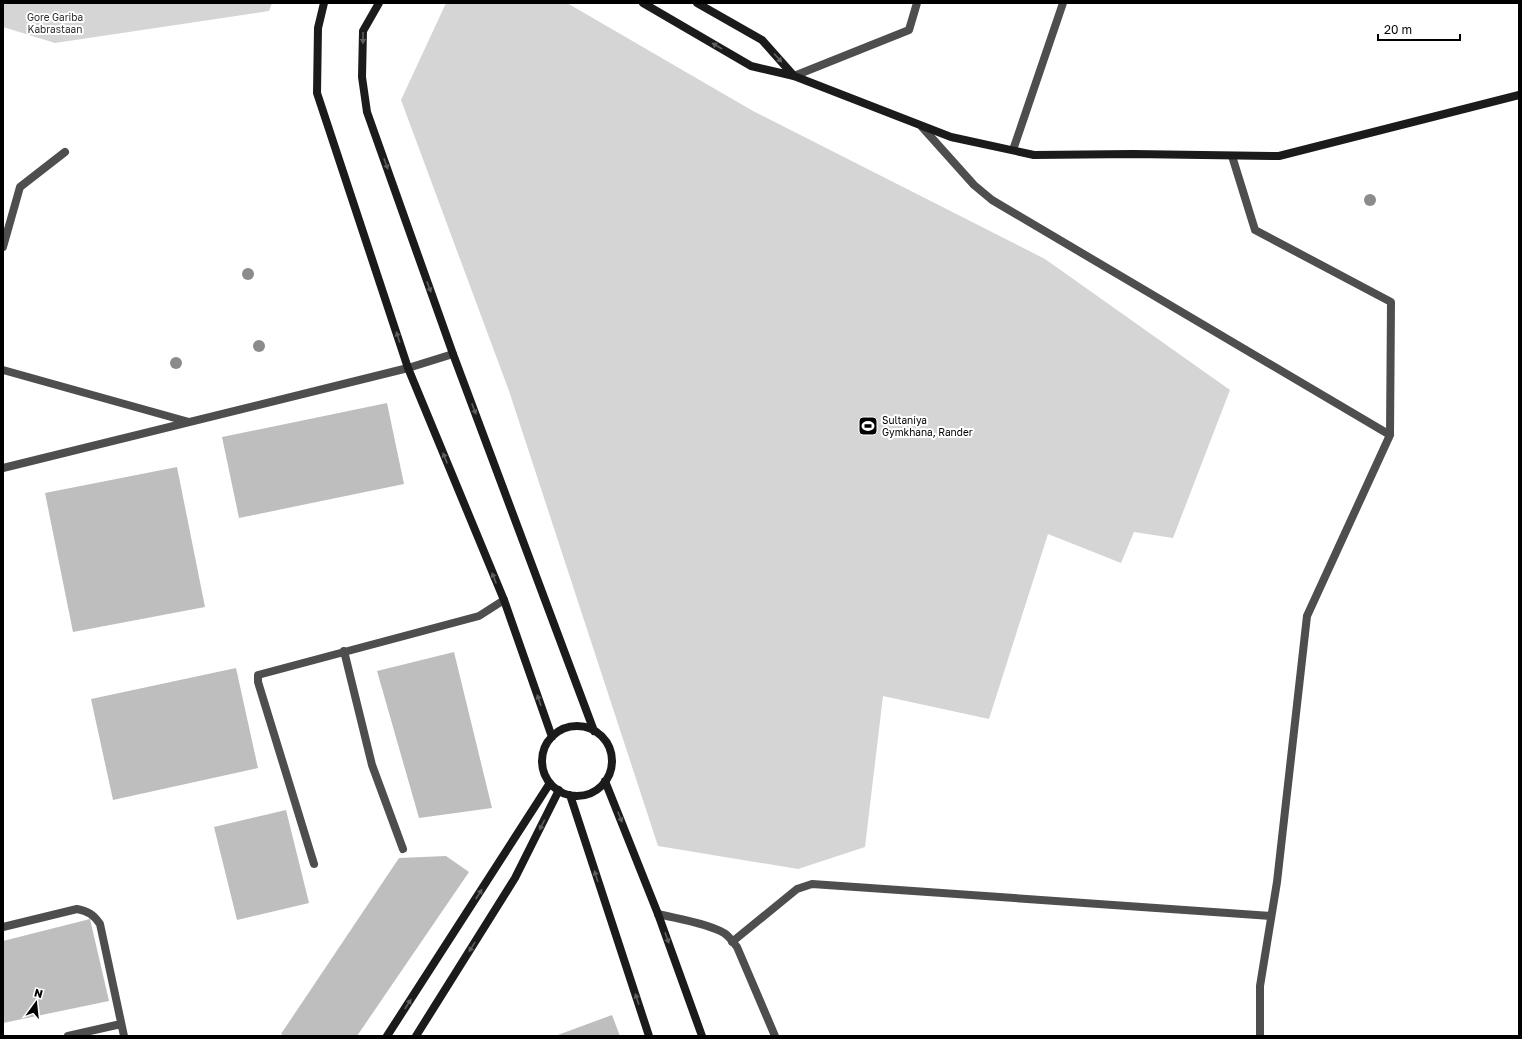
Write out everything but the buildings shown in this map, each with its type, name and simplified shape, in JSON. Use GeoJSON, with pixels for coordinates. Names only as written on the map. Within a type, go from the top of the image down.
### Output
{"type":"FeatureCollection","features":[{"type":"Feature","properties":{"kind":"main road"},"geometry":{"type":"LineString","coordinates":[[324,3],[318,28],[317,93],[408,368],[504,600],[552,737]]}},
{"type":"Feature","properties":{"kind":"main road"},"geometry":{"type":"LineString","coordinates":[[379,3],[363,31],[362,77],[367,112],[453,354],[594,731]]}},
{"type":"Feature","properties":{"kind":"main road"},"geometry":{"type":"LineString","coordinates":[[643,3],[751,66],[794,76],[950,137],[1034,155],[1133,154],[1279,156],[1519,95]]}},
{"type":"Feature","properties":{"kind":"main road"},"geometry":{"type":"LineString","coordinates":[[697,3],[762,40],[794,76]]}},
{"type":"Feature","properties":{"kind":"main road"},"geometry":{"type":"LineString","coordinates":[[572,727],[583,727],[594,731],[603,738],[609,748],[612,760],[610,771],[605,781],[597,789],[586,794],[564,794],[554,788],[547,779],[542,768],[542,757],[545,746],[552,737],[561,730],[572,727]]}},
{"type":"Feature","properties":{"kind":"main road"},"geometry":{"type":"LineString","coordinates":[[605,781],[658,914],[702,1036]]}},
{"type":"Feature","properties":{"kind":"main road"},"geometry":{"type":"LineString","coordinates":[[387,1036],[550,783]]}},
{"type":"Feature","properties":{"kind":"main road"},"geometry":{"type":"LineString","coordinates":[[416,1036],[515,878],[559,790]]}},
{"type":"Feature","properties":{"kind":"main road"},"geometry":{"type":"LineString","coordinates":[[570,795],[649,1036]]}},
{"type":"Feature","properties":{"kind":"street"},"geometry":{"type":"LineString","coordinates":[[794,76],[909,30],[917,3]]}},
{"type":"Feature","properties":{"kind":"street"},"geometry":{"type":"LineString","coordinates":[[1013,150],[1063,3]]}},
{"type":"Feature","properties":{"kind":"street"},"geometry":{"type":"LineString","coordinates":[[922,127],[974,185],[992,200],[1390,435]]}},
{"type":"Feature","properties":{"kind":"street"},"geometry":{"type":"LineString","coordinates":[[3,247],[20,188],[65,152]]}},
{"type":"Feature","properties":{"kind":"street"},"geometry":{"type":"LineString","coordinates":[[1232,156],[1255,230],[1391,302],[1390,435],[1307,616],[1277,882],[1260,986],[1260,1036]]}},
{"type":"Feature","properties":{"kind":"street"},"geometry":{"type":"LineString","coordinates":[[3,468],[408,368],[453,354]]}},
{"type":"Feature","properties":{"kind":"street"},"geometry":{"type":"LineString","coordinates":[[3,370],[189,422]]}},
{"type":"Feature","properties":{"kind":"street"},"geometry":{"type":"LineString","coordinates":[[314,864],[258,682],[258,675],[478,616],[504,600]]}},
{"type":"Feature","properties":{"kind":"street"},"geometry":{"type":"LineString","coordinates":[[344,651],[372,765],[403,849]]}},
{"type":"Feature","properties":{"kind":"street"},"geometry":{"type":"LineString","coordinates":[[732,942],[797,889],[812,884],[1272,916]]}},
{"type":"Feature","properties":{"kind":"street"},"geometry":{"type":"LineString","coordinates":[[3,927],[77,910],[87,911],[94,916],[100,924],[124,1036]]}},
{"type":"Feature","properties":{"kind":"street"},"geometry":{"type":"LineString","coordinates":[[658,914],[704,925],[724,934],[737,947],[775,1036]]}},
{"type":"Feature","properties":{"kind":"street"},"geometry":{"type":"LineString","coordinates":[[68,1036],[121,1024]]}},
{"type":"Feature","properties":{"kind":"green space","name":"Gore Gariba Kabrastaan"},"geometry":{"type":"Polygon","coordinates":[[[3,3],[272,3],[269,11],[55,43],[3,27],[3,3]]]}},
{"type":"Feature","properties":{"kind":"green space","name":"Sultaniya Gymkhana, Rander"},"geometry":{"type":"Polygon","coordinates":[[[446,3],[567,3],[753,111],[1045,259],[1230,390],[1173,538],[1134,532],[1121,563],[1048,534],[989,719],[883,696],[865,847],[798,869],[658,846],[509,391],[401,100],[446,3]]]}},
{"type":"Feature","properties":{"kind":"place","name":"Sultaniya Gymkhana, Rander"},"geometry":{"type":"Point","coordinates":[868,426]}}]}
